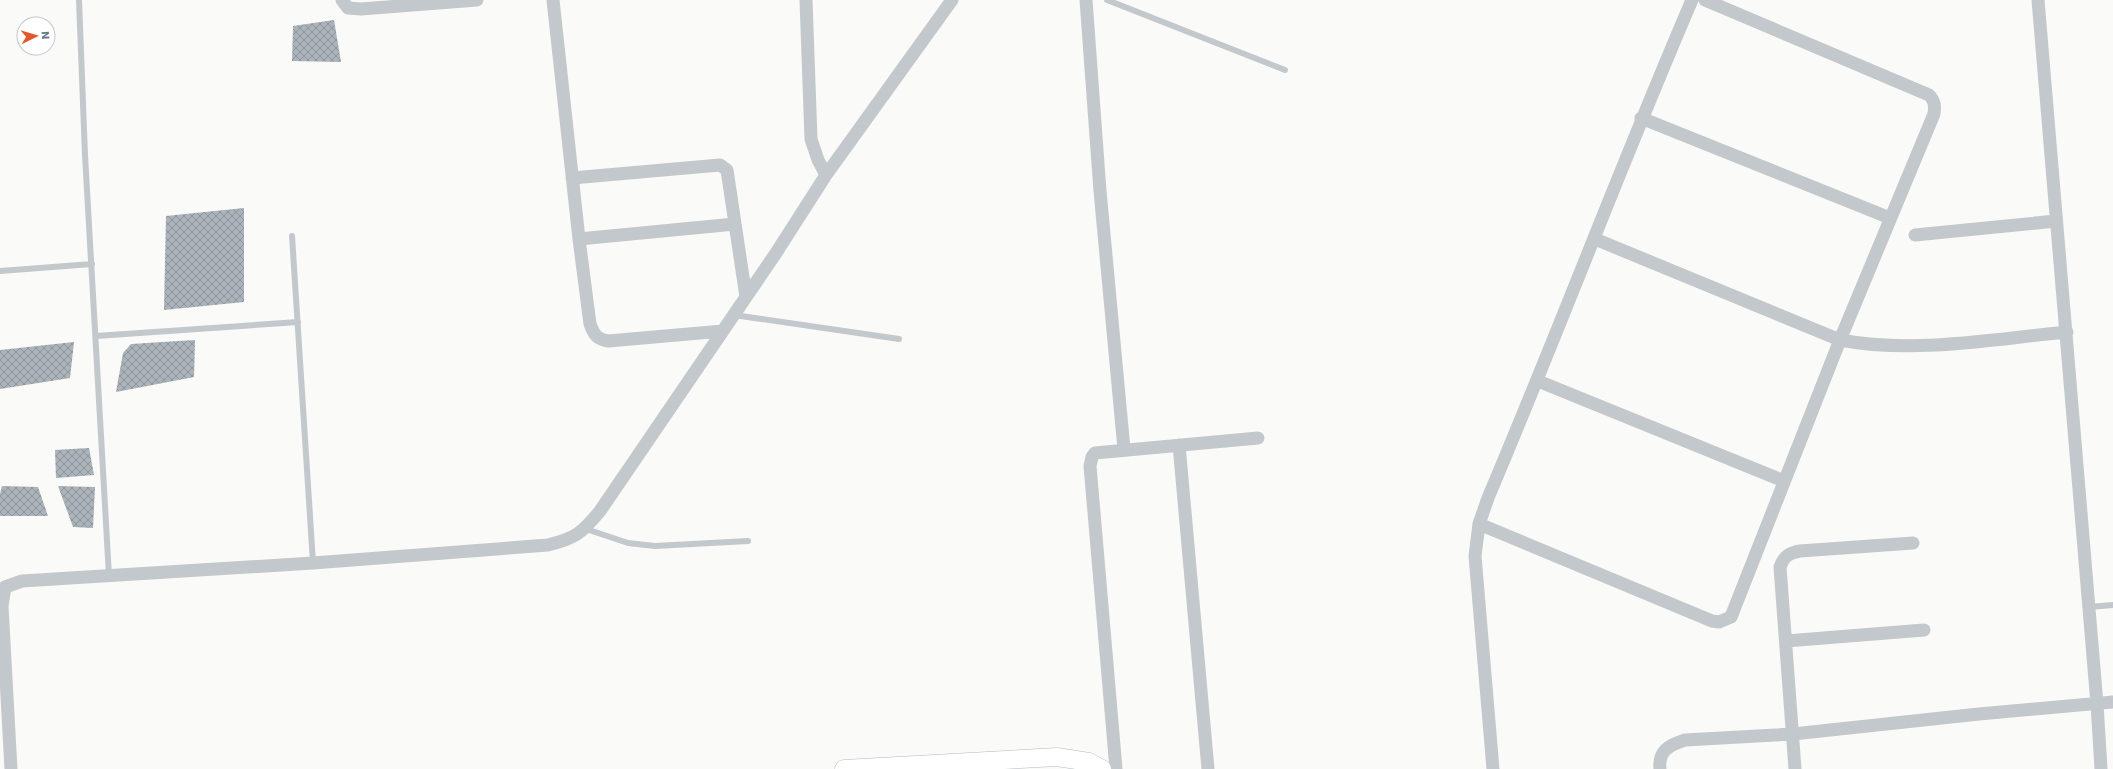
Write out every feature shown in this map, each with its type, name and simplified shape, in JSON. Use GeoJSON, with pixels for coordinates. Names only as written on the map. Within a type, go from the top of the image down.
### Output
{"type":"FeatureCollection","features":[{"type":"Feature","properties":{"kind":"street"},"geometry":{"type":"LineString","coordinates":[[342,0],[348,8],[361,9],[477,0]]}},
{"type":"Feature","properties":{"kind":"street"},"geometry":{"type":"LineString","coordinates":[[553,0],[579,239],[590,324],[594,334],[599,339],[608,341],[723,330]]}},
{"type":"Feature","properties":{"kind":"street"},"geometry":{"type":"LineString","coordinates":[[806,0],[811,139],[818,160],[826,175]]}},
{"type":"Feature","properties":{"kind":"street"},"geometry":{"type":"LineString","coordinates":[[11,769],[3,682],[3,587],[22,581],[313,563],[548,545],[570,539],[586,529],[600,512],[746,298],[826,175],[952,0]]}},
{"type":"Feature","properties":{"kind":"street"},"geometry":{"type":"LineString","coordinates":[[1086,0],[1100,191],[1124,449]]}},
{"type":"Feature","properties":{"kind":"street"},"geometry":{"type":"LineString","coordinates":[[1493,769],[1475,556],[1479,524],[1488,498],[1538,381],[1595,239],[1641,118],[1692,0]]}},
{"type":"Feature","properties":{"kind":"street"},"geometry":{"type":"LineString","coordinates":[[1479,524],[1667,603],[1719,622],[1731,617],[1840,340],[1934,114],[1934,100],[1929,95],[1705,0]]}},
{"type":"Feature","properties":{"kind":"street"},"geometry":{"type":"LineString","coordinates":[[2038,0],[2056,221],[2067,332],[2101,769]]}},
{"type":"Feature","properties":{"kind":"street"},"geometry":{"type":"LineString","coordinates":[[1641,118],[1890,218]]}},
{"type":"Feature","properties":{"kind":"street"},"geometry":{"type":"LineString","coordinates":[[572,178],[720,165],[727,170],[746,298]]}},
{"type":"Feature","properties":{"kind":"street"},"geometry":{"type":"LineString","coordinates":[[1915,235],[2056,221]]}},
{"type":"Feature","properties":{"kind":"street"},"geometry":{"type":"LineString","coordinates":[[579,239],[735,224]]}},
{"type":"Feature","properties":{"kind":"street"},"geometry":{"type":"LineString","coordinates":[[1595,239],[1840,340],[1870,345],[1906,347],[2067,332]]}},
{"type":"Feature","properties":{"kind":"street"},"geometry":{"type":"LineString","coordinates":[[1538,381],[1784,481]]}},
{"type":"Feature","properties":{"kind":"street"},"geometry":{"type":"LineString","coordinates":[[1116,769],[1090,466],[1092,457],[1095,453],[1124,449],[1258,438]]}},
{"type":"Feature","properties":{"kind":"street"},"geometry":{"type":"LineString","coordinates":[[1179,444],[1208,769]]}},
{"type":"Feature","properties":{"kind":"street"},"geometry":{"type":"LineString","coordinates":[[1795,769],[1780,567],[1783,559],[1790,553],[1913,543]]}},
{"type":"Feature","properties":{"kind":"street"},"geometry":{"type":"LineString","coordinates":[[1786,641],[1924,630]]}},
{"type":"Feature","properties":{"kind":"street"},"geometry":{"type":"LineString","coordinates":[[1660,769],[1659,762],[1663,751],[1671,745],[1685,740],[1793,734],[2113,702]]}},
{"type":"Feature","properties":{"kind":"street"},"geometry":{"type":"LineString","coordinates":[[844,769],[1057,757],[1089,762],[1102,769]]}},
{"type":"Feature","properties":{"kind":"lane"},"geometry":{"type":"LineString","coordinates":[[79,0],[109,576]]}},
{"type":"Feature","properties":{"kind":"lane"},"geometry":{"type":"LineString","coordinates":[[1107,0],[1285,70]]}},
{"type":"Feature","properties":{"kind":"lane"},"geometry":{"type":"LineString","coordinates":[[292,236],[313,563]]}},
{"type":"Feature","properties":{"kind":"lane"},"geometry":{"type":"LineString","coordinates":[[0,271],[92,264]]}},
{"type":"Feature","properties":{"kind":"lane"},"geometry":{"type":"LineString","coordinates":[[734,315],[899,339]]}},
{"type":"Feature","properties":{"kind":"lane"},"geometry":{"type":"LineString","coordinates":[[96,336],[298,322]]}},
{"type":"Feature","properties":{"kind":"lane"},"geometry":{"type":"LineString","coordinates":[[586,529],[628,543],[655,546],[748,541]]}},
{"type":"Feature","properties":{"kind":"lane"},"geometry":{"type":"LineString","coordinates":[[2089,607],[2113,605]]}},
{"type":"Feature","properties":{"kind":"building"},"geometry":{"type":"Polygon","coordinates":[[[334,20],[341,62],[292,61],[293,26],[334,20]]]}},
{"type":"Feature","properties":{"kind":"building"},"geometry":{"type":"Polygon","coordinates":[[[244,208],[244,302],[164,310],[166,216],[244,208]]]}},
{"type":"Feature","properties":{"kind":"building"},"geometry":{"type":"Polygon","coordinates":[[[195,340],[194,377],[116,392],[123,353],[131,344],[195,340]]]}},
{"type":"Feature","properties":{"kind":"building"},"geometry":{"type":"Polygon","coordinates":[[[74,342],[70,378],[0,389],[0,350],[74,342]]]}},
{"type":"Feature","properties":{"kind":"building"},"geometry":{"type":"Polygon","coordinates":[[[89,448],[94,475],[56,478],[55,450],[89,448]]]}},
{"type":"Feature","properties":{"kind":"building"},"geometry":{"type":"Polygon","coordinates":[[[2,486],[38,487],[48,516],[0,516],[0,494],[2,486]]]}},
{"type":"Feature","properties":{"kind":"building"},"geometry":{"type":"Polygon","coordinates":[[[58,486],[95,487],[93,528],[73,527],[58,486]]]}}]}
